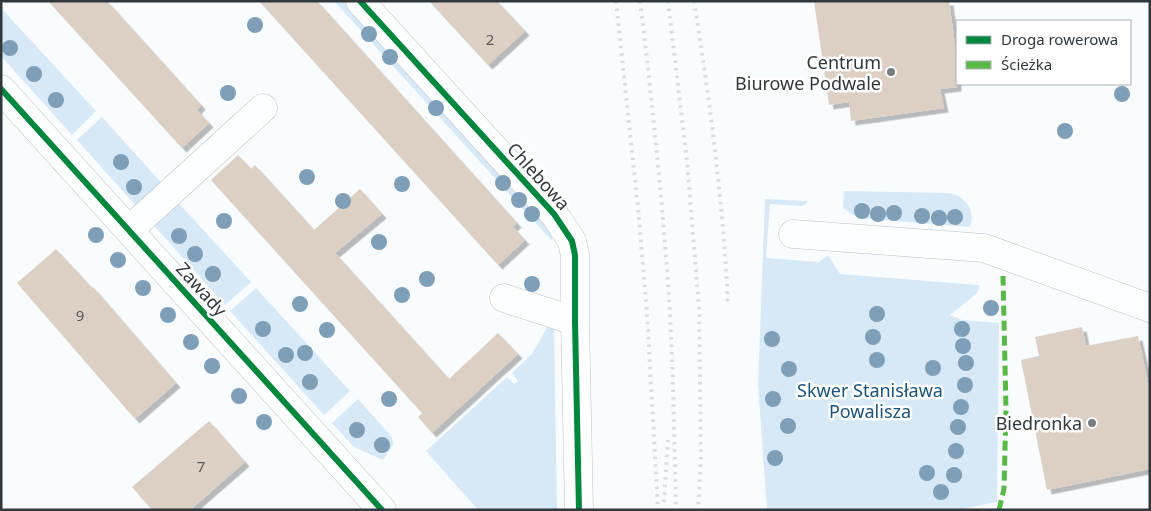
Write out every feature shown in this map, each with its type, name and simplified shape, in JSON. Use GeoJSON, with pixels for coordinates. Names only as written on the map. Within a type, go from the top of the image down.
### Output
{"type":"FeatureCollection","features":[{"type":"Feature","properties":{"kind":"street","name":"Chlebowa"},"geometry":{"type":"LineString","coordinates":[[360,1],[554,214],[572,242],[575,255],[578,510]]}},
{"type":"Feature","properties":{"kind":"street","name":"Zawady"},"geometry":{"type":"LineString","coordinates":[[1,88],[382,510]]}},
{"type":"Feature","properties":{"kind":"street"},"geometry":{"type":"LineString","coordinates":[[129,230],[262,108]]}},
{"type":"Feature","properties":{"kind":"street"},"geometry":{"type":"LineString","coordinates":[[792,234],[984,248],[1150,308]]}},
{"type":"Feature","properties":{"kind":"street"},"geometry":{"type":"LineString","coordinates":[[504,298],[575,321]]}},
{"type":"Feature","properties":{"kind":"green space"},"geometry":{"type":"Polygon","coordinates":[[[334,1],[344,1],[552,230],[552,241],[334,1]]]}},
{"type":"Feature","properties":{"kind":"green space"},"geometry":{"type":"Polygon","coordinates":[[[1,8],[96,111],[72,135],[1,56],[1,8]]]}},
{"type":"Feature","properties":{"kind":"green space"},"geometry":{"type":"Polygon","coordinates":[[[102,117],[166,188],[137,207],[77,140],[102,117]]]}},
{"type":"Feature","properties":{"kind":"green space"},"geometry":{"type":"Polygon","coordinates":[[[844,191],[950,193],[965,201],[971,210],[972,221],[970,227],[858,218],[843,208],[844,191]]]}},
{"type":"Feature","properties":{"kind":"green space"},"geometry":{"type":"Polygon","coordinates":[[[173,197],[251,282],[225,305],[151,222],[173,197]]]}},
{"type":"Feature","properties":{"kind":"green space","name":"Skwer Stanisława Powalisza"},"geometry":{"type":"Polygon","coordinates":[[[765,199],[808,201],[802,206],[770,204],[766,258],[819,262],[828,255],[840,274],[978,285],[980,287],[976,294],[950,315],[962,320],[999,323],[997,502],[957,510],[767,510],[758,385],[765,199]]]}},
{"type":"Feature","properties":{"kind":"green space"},"geometry":{"type":"Polygon","coordinates":[[[256,288],[350,391],[324,415],[230,311],[256,288]]]}},
{"type":"Feature","properties":{"kind":"green space"},"geometry":{"type":"Polygon","coordinates":[[[549,324],[554,328],[557,510],[478,510],[426,451],[507,377],[514,384],[518,381],[512,373],[532,354],[549,324]]]}},
{"type":"Feature","properties":{"kind":"green space"},"geometry":{"type":"Polygon","coordinates":[[[358,399],[392,437],[393,445],[383,460],[354,447],[332,423],[358,399]]]}},
{"type":"Feature","properties":{"kind":"building"},"geometry":{"type":"Polygon","coordinates":[[[48,1],[107,1],[201,105],[197,110],[209,123],[182,148],[48,1]]]}},
{"type":"Feature","properties":{"kind":"building"},"geometry":{"type":"Polygon","coordinates":[[[259,1],[317,1],[517,223],[513,227],[525,240],[498,265],[259,1]]]}},
{"type":"Feature","properties":{"kind":"building"},"geometry":{"type":"Polygon","coordinates":[[[429,1],[497,1],[525,31],[488,65],[429,1]]]}},
{"type":"Feature","properties":{"kind":"building","name":"Centrum Biurowe Podwale"},"geometry":{"type":"Polygon","coordinates":[[[814,1],[949,1],[956,53],[957,87],[940,89],[944,108],[851,121],[849,102],[829,105],[814,1]]]}},
{"type":"Feature","properties":{"kind":"building"},"geometry":{"type":"Polygon","coordinates":[[[238,155],[251,169],[255,165],[314,230],[360,189],[382,214],[335,253],[449,379],[498,333],[518,354],[432,433],[418,417],[422,413],[211,180],[238,155]]]}},
{"type":"Feature","properties":{"kind":"building"},"geometry":{"type":"Polygon","coordinates":[[[56,249],[93,287],[176,383],[135,419],[17,283],[56,249]]]}},
{"type":"Feature","properties":{"kind":"building","name":"Biedronka"},"geometry":{"type":"Polygon","coordinates":[[[1082,327],[1086,346],[1138,336],[1150,391],[1150,469],[1047,490],[1021,360],[1039,356],[1035,337],[1082,327]]]}},
{"type":"Feature","properties":{"kind":"building"},"geometry":{"type":"Polygon","coordinates":[[[209,421],[245,462],[190,510],[152,510],[132,487],[209,421]]]}},
{"type":"Feature","properties":{"kind":"railway"},"geometry":{"type":"LineString","coordinates":[[616,1],[647,312],[658,510]]}},
{"type":"Feature","properties":{"kind":"railway"},"geometry":{"type":"LineString","coordinates":[[640,1],[655,134],[667,268],[672,359],[676,510]]}},
{"type":"Feature","properties":{"kind":"railway"},"geometry":{"type":"LineString","coordinates":[[668,1],[687,161],[699,308],[701,457],[698,510]]}},
{"type":"Feature","properties":{"kind":"railway"},"geometry":{"type":"LineString","coordinates":[[694,1],[715,152],[723,227],[728,303]]}},
{"type":"Feature","properties":{"kind":"railway"},"geometry":{"type":"LineString","coordinates":[[664,502],[668,440]]}},
{"type":"Feature","properties":{"kind":"marked path"},"geometry":{"type":"LineString","coordinates":[[999,510],[1004,489],[1006,409],[1003,276]]}},
{"type":"Feature","properties":{"kind":"cycle path"},"geometry":{"type":"LineString","coordinates":[[360,1],[554,214],[572,241],[575,255],[579,510]]}},
{"type":"Feature","properties":{"kind":"cycle path"},"geometry":{"type":"LineString","coordinates":[[1,89],[382,510]]}},
{"type":"Feature","properties":{"kind":"place","name":"Centrum Biurowe Podwale"},"geometry":{"type":"Point","coordinates":[891,72]}},
{"type":"Feature","properties":{"kind":"place","name":"Biedronka"},"geometry":{"type":"Point","coordinates":[1092,423]}}]}
